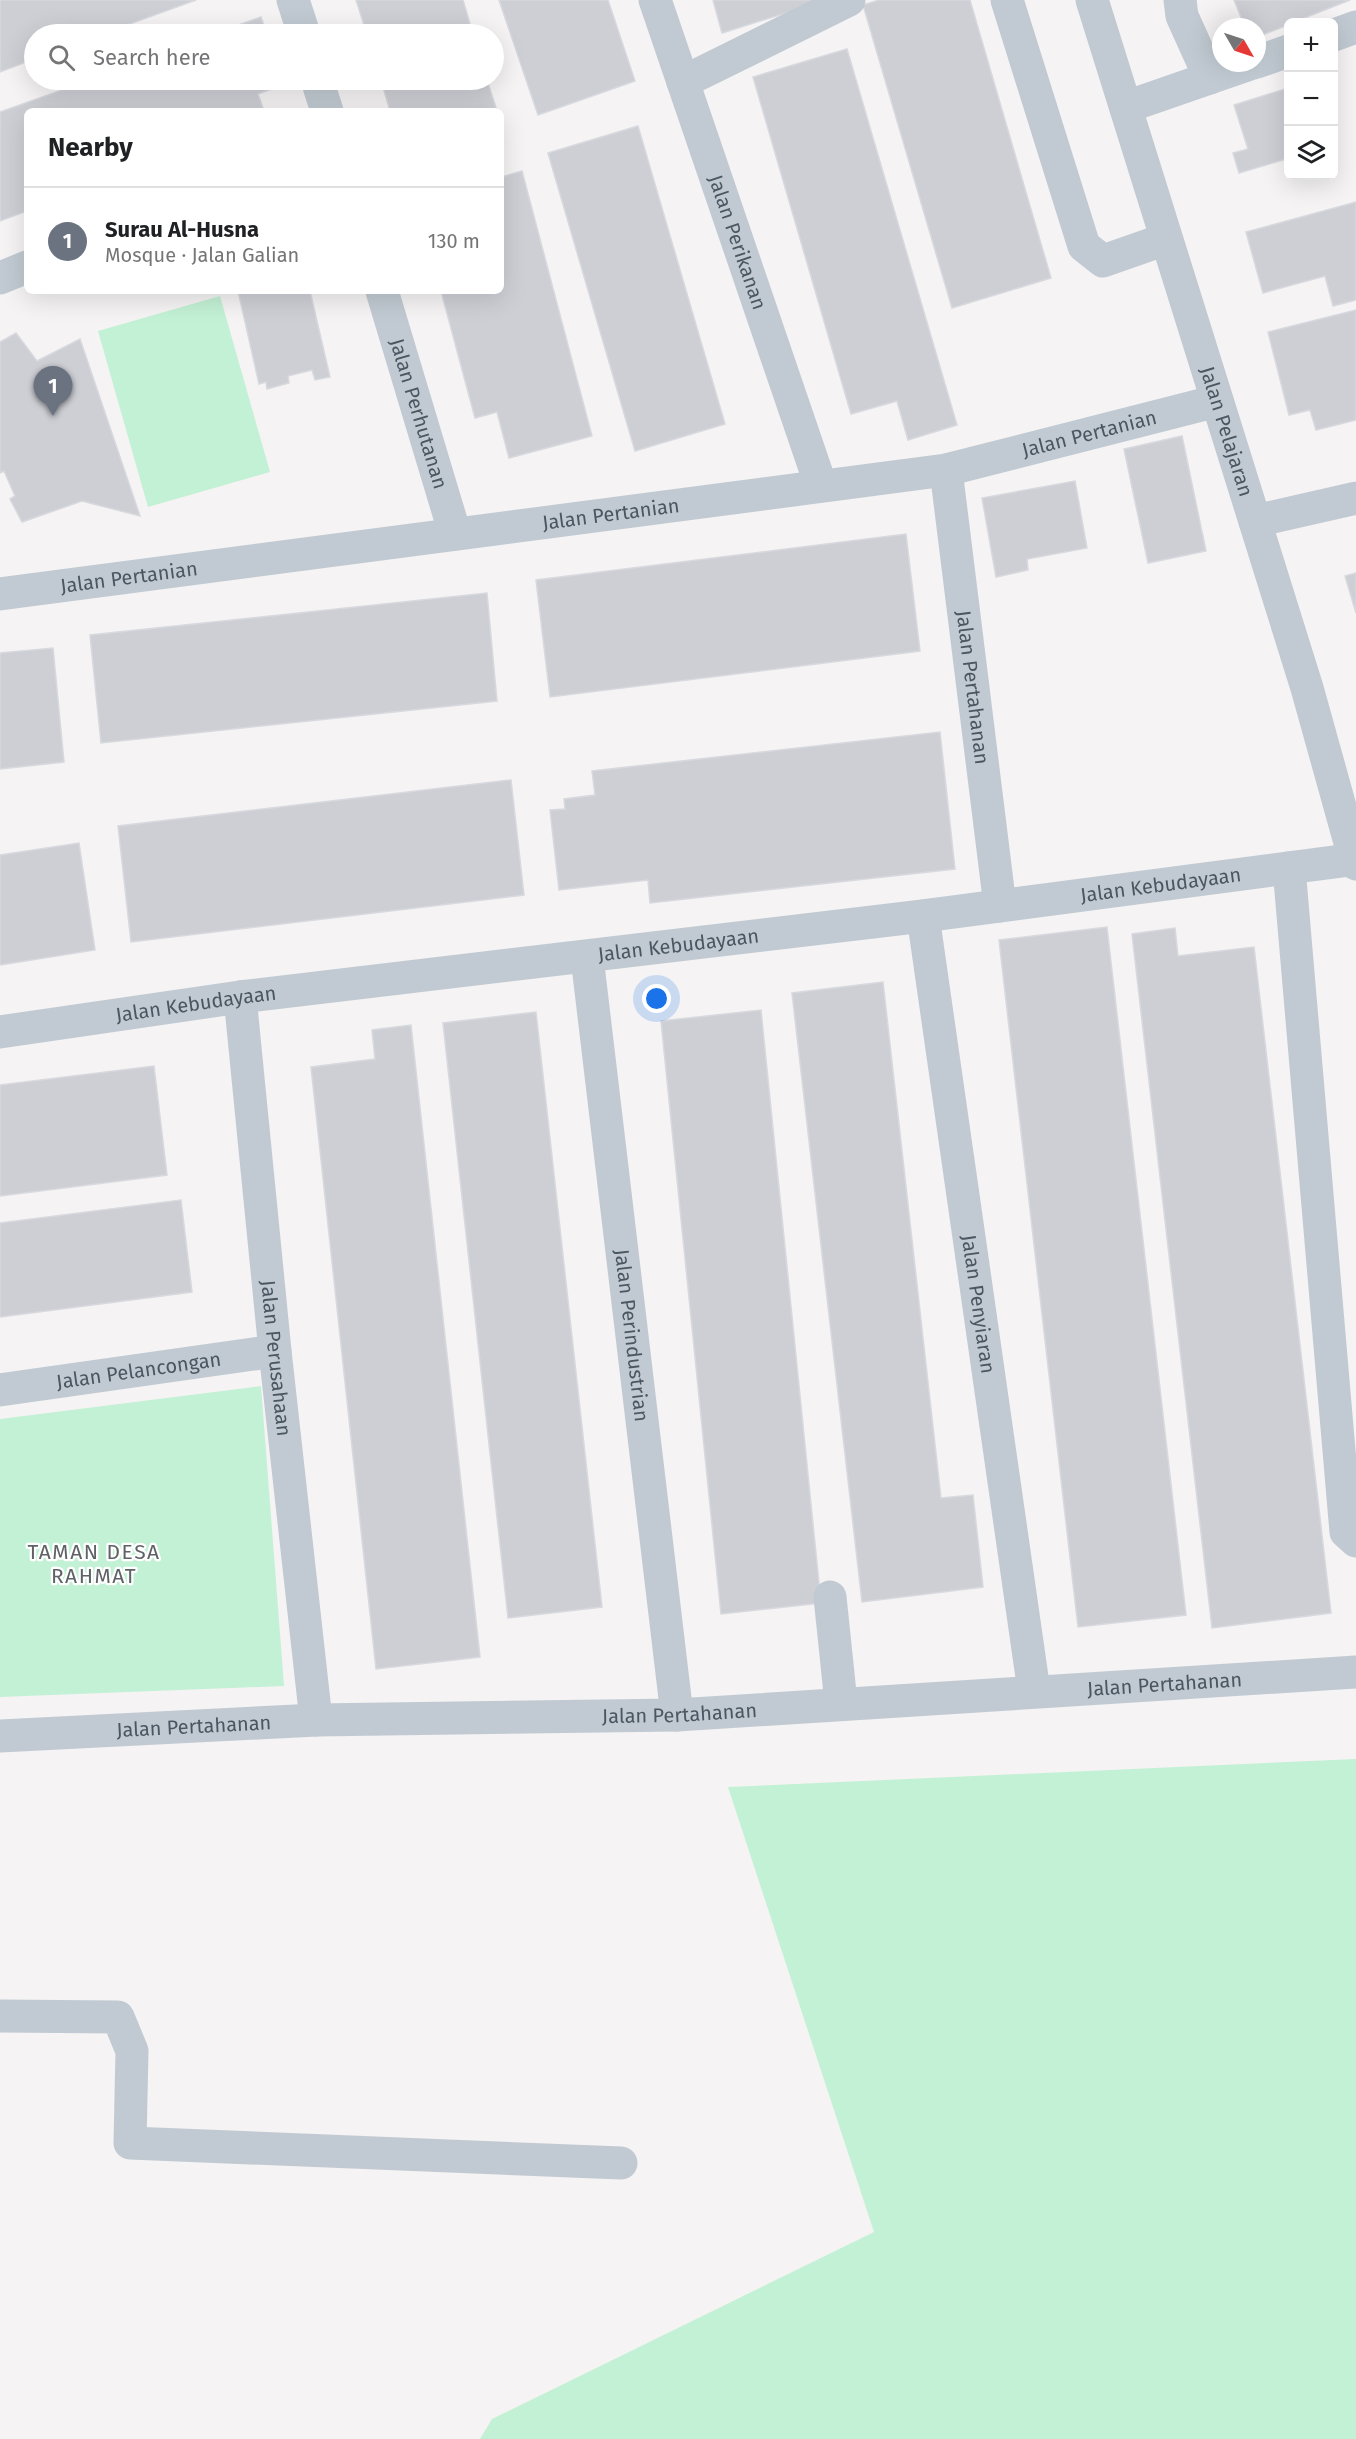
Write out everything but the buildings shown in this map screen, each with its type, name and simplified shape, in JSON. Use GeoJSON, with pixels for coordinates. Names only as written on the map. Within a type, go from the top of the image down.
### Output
{"type":"FeatureCollection","features":[{"type":"Feature","properties":{"kind":"street"},"geometry":{"type":"LineString","coordinates":[[293,0],[301,24]]}},
{"type":"Feature","properties":{"kind":"street","name":"Jalan Perikanan"},"geometry":{"type":"LineString","coordinates":[[655,0],[821,486]]}},
{"type":"Feature","properties":{"kind":"street"},"geometry":{"type":"LineString","coordinates":[[683,82],[849,0]]}},
{"type":"Feature","properties":{"kind":"street"},"geometry":{"type":"LineString","coordinates":[[1007,0],[1084,246],[1103,261],[1166,239]]}},
{"type":"Feature","properties":{"kind":"street","name":"Jalan Pelajaran"},"geometry":{"type":"LineString","coordinates":[[1092,0],[1307,688],[1356,864]]}},
{"type":"Feature","properties":{"kind":"street"},"geometry":{"type":"LineString","coordinates":[[1180,0],[1182,16],[1210,78]]}},
{"type":"Feature","properties":{"kind":"street"},"geometry":{"type":"LineString","coordinates":[[1338,34],[1356,27]]}},
{"type":"Feature","properties":{"kind":"street"},"geometry":{"type":"LineString","coordinates":[[1266,58],[1284,52]]}},
{"type":"Feature","properties":{"kind":"street"},"geometry":{"type":"LineString","coordinates":[[1126,107],[1227,72]]}},
{"type":"Feature","properties":{"kind":"street"},"geometry":{"type":"LineString","coordinates":[[321,90],[326,108]]}},
{"type":"Feature","properties":{"kind":"street"},"geometry":{"type":"LineString","coordinates":[[0,279],[24,268]]}},
{"type":"Feature","properties":{"kind":"street","name":"Jalan Perhutanan"},"geometry":{"type":"LineString","coordinates":[[383,294],[455,534]]}},
{"type":"Feature","properties":{"kind":"street","name":"Jalan Pertanian"},"geometry":{"type":"LineString","coordinates":[[0,594],[946,470],[1217,401]]}},
{"type":"Feature","properties":{"kind":"street","name":"Jalan Pertahanan"},"geometry":{"type":"LineString","coordinates":[[946,470],[1000,906]]}},
{"type":"Feature","properties":{"kind":"street"},"geometry":{"type":"LineString","coordinates":[[1255,521],[1356,498]]}},
{"type":"Feature","properties":{"kind":"street","name":"Jalan Kebudayaan"},"geometry":{"type":"LineString","coordinates":[[0,1032],[240,997],[923,916],[1356,859]]}},
{"type":"Feature","properties":{"kind":"street"},"geometry":{"type":"LineString","coordinates":[[1289,868],[1346,1532],[1356,1541]]}},
{"type":"Feature","properties":{"kind":"street","name":"Jalan Penyiaran"},"geometry":{"type":"LineString","coordinates":[[923,916],[1034,1691]]}},
{"type":"Feature","properties":{"kind":"street","name":"Jalan Perindustrian"},"geometry":{"type":"LineString","coordinates":[[587,957],[677,1715]]}},
{"type":"Feature","properties":{"kind":"street","name":"Jalan Perusahaan"},"geometry":{"type":"LineString","coordinates":[[240,997],[275,1351],[316,1720]]}},
{"type":"Feature","properties":{"kind":"street","name":"Jalan Pelancongan"},"geometry":{"type":"LineString","coordinates":[[0,1390],[275,1351]]}},
{"type":"Feature","properties":{"kind":"street"},"geometry":{"type":"LineString","coordinates":[[830,1597],[841,1703]]}},
{"type":"Feature","properties":{"kind":"street","name":"Jalan Pertahanan"},"geometry":{"type":"LineString","coordinates":[[0,1736],[316,1720],[677,1715],[1356,1672]]}},
{"type":"Feature","properties":{"kind":"street"},"geometry":{"type":"LineString","coordinates":[[0,2016],[118,2017],[132,2051],[130,2143],[621,2163]]}},
{"type":"Feature","properties":{"kind":"green space"},"geometry":{"type":"Polygon","coordinates":[[[220,296],[270,472],[148,507],[98,331],[220,296]]]}},
{"type":"Feature","properties":{"kind":"green space"},"geometry":{"type":"Polygon","coordinates":[[[261,1386],[284,1686],[0,1697],[0,1419],[261,1386]]]}},
{"type":"Feature","properties":{"kind":"green space"},"geometry":{"type":"Polygon","coordinates":[[[1356,1759],[1356,2439],[480,2439],[492,2419],[874,2232],[728,1787],[1356,1759]]]}},
{"type":"Feature","properties":{"kind":"place","name":"Surau Al-Husna"},"geometry":{"type":"Point","coordinates":[53,416]}},
{"type":"Feature","properties":{"kind":"district","name":"TAMAN DESA RAHMAT"},"geometry":{"type":"Point","coordinates":[94,1564]}}]}
